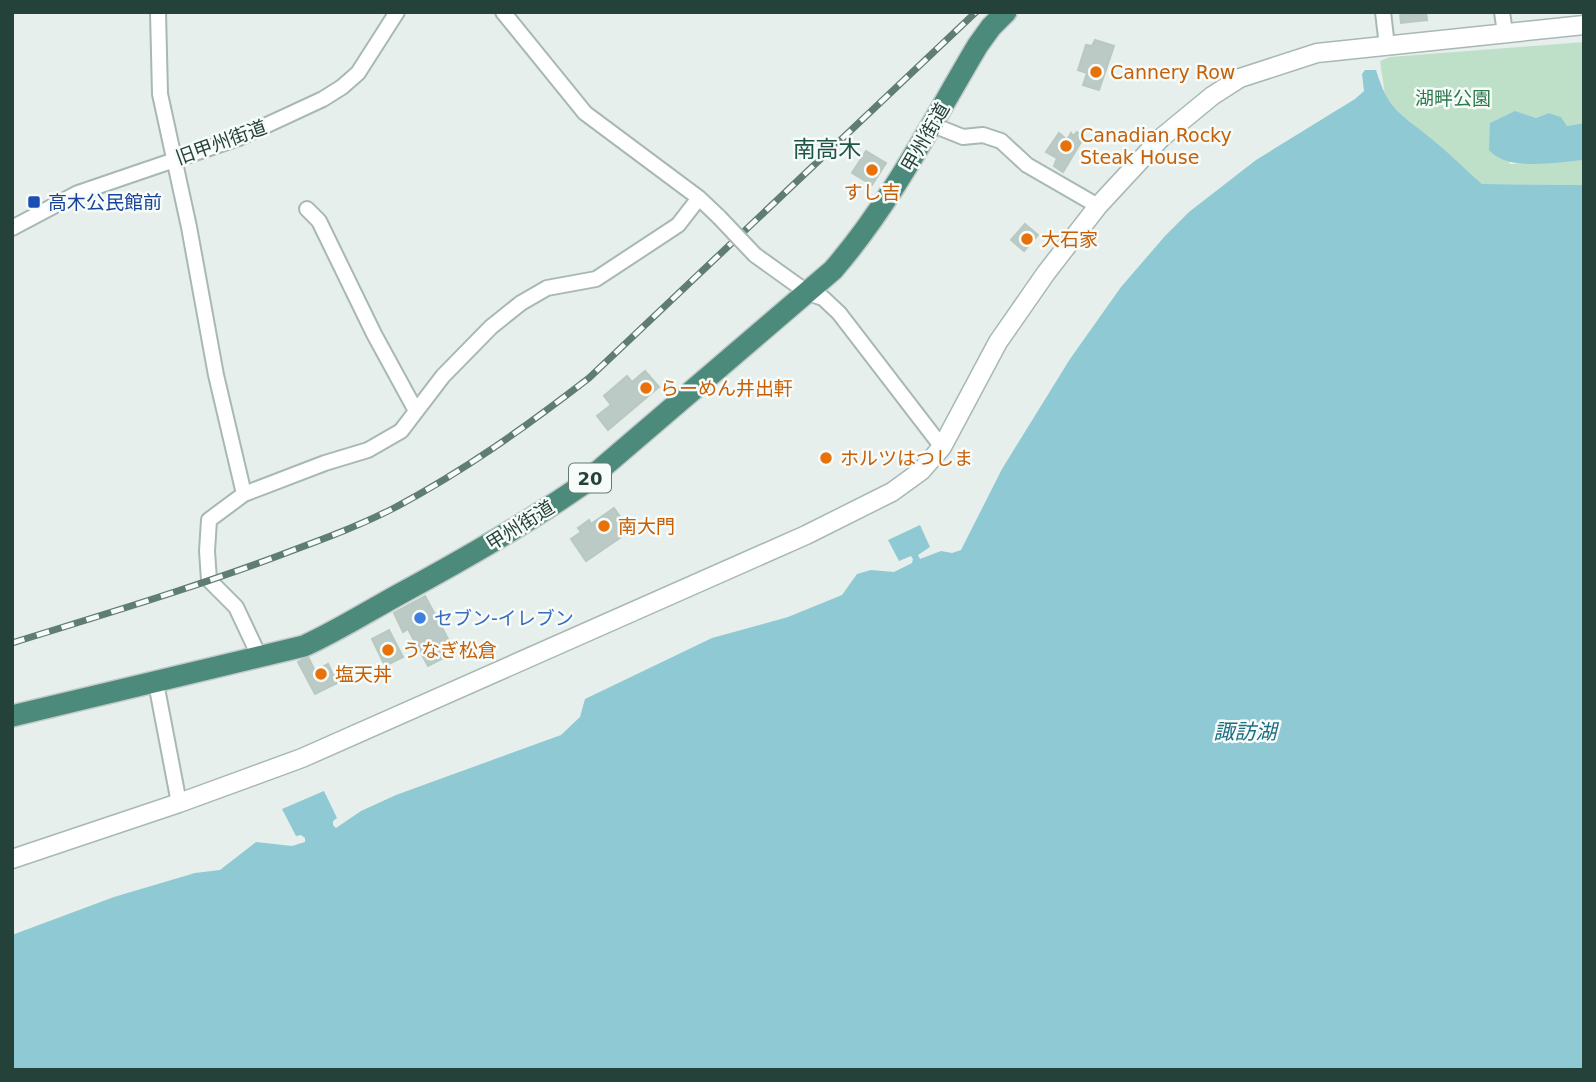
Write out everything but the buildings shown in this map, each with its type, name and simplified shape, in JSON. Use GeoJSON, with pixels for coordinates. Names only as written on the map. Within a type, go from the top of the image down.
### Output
{"type":"FeatureCollection","features":[{"type":"Feature","properties":{"kind":"highway","name":"甲州街道"},"geometry":{"type":"LineString","coordinates":[[12,716],[304,646],[331,634],[542,513],[582,485],[833,271],[860,240],[901,180],[978,45],[990,27],[1006,12]]}},
{"type":"Feature","properties":{"kind":"street"},"geometry":{"type":"LineString","coordinates":[[158,12],[160,94],[189,227],[216,375],[244,494]]}},
{"type":"Feature","properties":{"kind":"street","name":"旧甲州街道"},"geometry":{"type":"LineString","coordinates":[[12,228],[78,193],[239,138],[342,87],[358,73],[397,12]]}},
{"type":"Feature","properties":{"kind":"street"},"geometry":{"type":"LineString","coordinates":[[503,12],[585,113],[699,198],[755,255],[808,293],[823,298],[839,313],[942,447]]}},
{"type":"Feature","properties":{"kind":"street"},"geometry":{"type":"LineString","coordinates":[[1383,12],[1387,46]]}},
{"type":"Feature","properties":{"kind":"street"},"geometry":{"type":"LineString","coordinates":[[1502,12],[1505,33]]}},
{"type":"Feature","properties":{"kind":"street"},"geometry":{"type":"LineString","coordinates":[[12,859],[302,758],[806,535],[892,492],[921,471],[942,447],[999,342],[1046,273],[1098,206],[1161,138],[1212,96],[1240,78],[1317,53],[1584,25]]}},
{"type":"Feature","properties":{"kind":"street"},"geometry":{"type":"LineString","coordinates":[[933,125],[963,137],[983,135],[1001,141],[1027,165],[1098,206]]}},
{"type":"Feature","properties":{"kind":"street"},"geometry":{"type":"LineString","coordinates":[[260,658],[236,607],[209,580],[206,551],[209,520],[244,494],[325,463],[368,450],[401,431],[443,376],[491,327],[521,303],[547,288],[596,279],[678,225],[699,198]]}},
{"type":"Feature","properties":{"kind":"street"},"geometry":{"type":"LineString","coordinates":[[307,209],[319,221],[374,334],[416,411]]}},
{"type":"Feature","properties":{"kind":"street"},"geometry":{"type":"LineString","coordinates":[[156,683],[179,803]]}},
{"type":"Feature","properties":{"kind":"green space","name":"湖畔公園"},"geometry":{"type":"Polygon","coordinates":[[[1584,42],[1584,123],[1567,126],[1561,117],[1549,113],[1536,118],[1515,112],[1491,123],[1510,164],[1584,160],[1584,185],[1482,184],[1433,140],[1397,114],[1385,95],[1380,61],[1390,57],[1584,42]]]}},
{"type":"Feature","properties":{"kind":"water","name":"諏訪湖"},"geometry":{"type":"Polygon","coordinates":[[[1365,70],[1376,70],[1386,95],[1398,111],[1482,184],[1584,185],[1584,1070],[12,1070],[12,935],[114,897],[195,873],[220,870],[256,842],[292,846],[305,842],[301,835],[296,836],[282,809],[324,791],[337,818],[333,821],[336,828],[361,811],[396,795],[561,735],[580,717],[585,699],[712,638],[788,617],[842,595],[857,574],[871,570],[894,572],[912,563],[911,556],[899,561],[888,540],[920,525],[930,547],[918,555],[920,559],[941,551],[952,553],[961,550],[1002,469],[1070,359],[1121,287],[1189,212],[1256,160],[1364,91],[1362,74],[1365,70]]]}},
{"type":"Feature","properties":{"kind":"water"},"geometry":{"type":"Polygon","coordinates":[[[1515,111],[1536,118],[1549,113],[1561,117],[1567,126],[1584,123],[1584,160],[1533,164],[1497,157],[1489,150],[1490,123],[1515,111]]]}},
{"type":"Feature","properties":{"kind":"railway"},"geometry":{"type":"LineString","coordinates":[[12,643],[187,588],[330,536],[394,508],[470,463],[589,378],[976,12]]}},
{"type":"Feature","properties":{"kind":"place","name":"Cannery Row"},"geometry":{"type":"Point","coordinates":[1096,72]}},
{"type":"Feature","properties":{"kind":"place","name":"Canadian Rocky Steak House"},"geometry":{"type":"Point","coordinates":[1066,146]}},
{"type":"Feature","properties":{"kind":"place","name":"すし吉"},"geometry":{"type":"Point","coordinates":[872,170]}},
{"type":"Feature","properties":{"kind":"place","name":"高木公民館前"},"geometry":{"type":"Point","coordinates":[34,202]}},
{"type":"Feature","properties":{"kind":"place","name":"大石家"},"geometry":{"type":"Point","coordinates":[1027,239]}},
{"type":"Feature","properties":{"kind":"place","name":"らーめん井出軒"},"geometry":{"type":"Point","coordinates":[646,388]}},
{"type":"Feature","properties":{"kind":"place","name":"ホルツはつしま"},"geometry":{"type":"Point","coordinates":[826,458]}},
{"type":"Feature","properties":{"kind":"place","name":"南大門"},"geometry":{"type":"Point","coordinates":[604,526]}},
{"type":"Feature","properties":{"kind":"place","name":"セブン-イレブン"},"geometry":{"type":"Point","coordinates":[420,618]}},
{"type":"Feature","properties":{"kind":"place","name":"うなぎ松倉"},"geometry":{"type":"Point","coordinates":[388,650]}},
{"type":"Feature","properties":{"kind":"place","name":"塩天丼"},"geometry":{"type":"Point","coordinates":[321,674]}},
{"type":"Feature","properties":{"kind":"district","name":"南高木"},"geometry":{"type":"Point","coordinates":[827,149]}}]}
